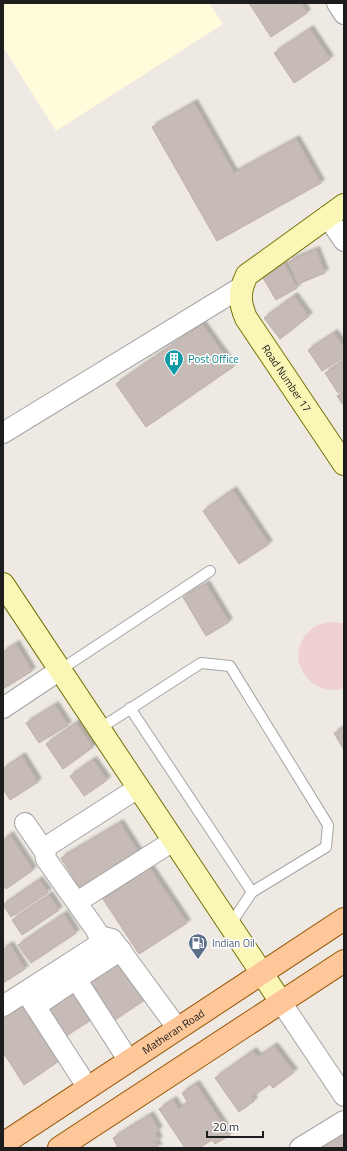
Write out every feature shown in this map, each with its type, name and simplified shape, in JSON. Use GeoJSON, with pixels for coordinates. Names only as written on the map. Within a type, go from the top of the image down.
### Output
{"type":"FeatureCollection","features":[{"type":"Feature","properties":{"kind":"main road","name":"Matheran Road"},"geometry":{"type":"LineString","coordinates":[[3,1144],[344,919]]}},
{"type":"Feature","properties":{"kind":"main road"},"geometry":{"type":"LineString","coordinates":[[59,1148],[344,961]]}},
{"type":"Feature","properties":{"kind":"street"},"geometry":{"type":"LineString","coordinates":[[337,3],[344,14]]}},
{"type":"Feature","properties":{"kind":"street"},"geometry":{"type":"LineString","coordinates":[[3,433],[240,288],[247,275],[335,211],[344,241]]}},
{"type":"Feature","properties":{"kind":"street","name":"Road Number 17"},"geometry":{"type":"LineString","coordinates":[[240,288],[241,305],[246,318],[344,464]]}},
{"type":"Feature","properties":{"kind":"street"},"geometry":{"type":"LineString","coordinates":[[3,584],[98,729],[344,1096]]}},
{"type":"Feature","properties":{"kind":"street"},"geometry":{"type":"LineString","coordinates":[[3,708],[60,670]]}},
{"type":"Feature","properties":{"kind":"street"},"geometry":{"type":"LineString","coordinates":[[45,852],[49,845],[138,788]]}},
{"type":"Feature","properties":{"kind":"street"},"geometry":{"type":"LineString","coordinates":[[25,823],[45,852],[46,859],[77,902],[100,939],[98,945],[74,971]]}},
{"type":"Feature","properties":{"kind":"street"},"geometry":{"type":"LineString","coordinates":[[77,902],[173,841]]}},
{"type":"Feature","properties":{"kind":"street"},"geometry":{"type":"LineString","coordinates":[[99,936],[112,939],[178,1029]]}},
{"type":"Feature","properties":{"kind":"street"},"geometry":{"type":"LineString","coordinates":[[3,1006],[31,999],[74,971],[121,950]]}},
{"type":"Feature","properties":{"kind":"street"},"geometry":{"type":"LineString","coordinates":[[74,971],[132,1059]]}},
{"type":"Feature","properties":{"kind":"street"},"geometry":{"type":"LineString","coordinates":[[31,999],[88,1088]]}},
{"type":"Feature","properties":{"kind":"street"},"geometry":{"type":"LineString","coordinates":[[300,1148],[344,1121]]}},
{"type":"Feature","properties":{"kind":"lane"},"geometry":{"type":"LineString","coordinates":[[60,670],[210,571]]}},
{"type":"Feature","properties":{"kind":"lane"},"geometry":{"type":"LineString","coordinates":[[98,729],[201,663],[230,666],[328,825],[326,846],[252,892],[230,925]]}},
{"type":"Feature","properties":{"kind":"lane"},"geometry":{"type":"LineString","coordinates":[[130,708],[252,892]]}},
{"type":"Feature","properties":{"kind":"shaded area"},"geometry":{"type":"Polygon","coordinates":[[[3,3],[209,3],[223,24],[56,131],[3,47],[3,3]]]}},
{"type":"Feature","properties":{"kind":"shaded area"},"geometry":{"type":"Polygon","coordinates":[[[328,622],[344,623],[344,688],[337,690],[324,689],[312,683],[303,673],[298,660],[299,647],[305,635],[315,626],[328,622]]]}},
{"type":"Feature","properties":{"kind":"building"},"geometry":{"type":"Polygon","coordinates":[[[249,3],[301,3],[307,13],[271,37],[249,3]]]}},
{"type":"Feature","properties":{"kind":"building"},"geometry":{"type":"Polygon","coordinates":[[[310,29],[330,59],[294,83],[274,53],[310,29]]]}},
{"type":"Feature","properties":{"kind":"building"},"geometry":{"type":"Polygon","coordinates":[[[194,103],[234,173],[296,139],[321,183],[217,241],[152,127],[194,103]]]}},
{"type":"Feature","properties":{"kind":"building"},"geometry":{"type":"Polygon","coordinates":[[[316,250],[325,273],[298,284],[289,261],[316,250]]]}},
{"type":"Feature","properties":{"kind":"building"},"geometry":{"type":"Polygon","coordinates":[[[284,264],[297,288],[276,300],[262,276],[284,264]]]}},
{"type":"Feature","properties":{"kind":"building"},"geometry":{"type":"Polygon","coordinates":[[[294,296],[309,316],[280,339],[264,318],[294,296]]]}},
{"type":"Feature","properties":{"kind":"building","name":"Post Office"},"geometry":{"type":"Polygon","coordinates":[[[202,324],[233,367],[146,427],[116,384],[202,324]]]}},
{"type":"Feature","properties":{"kind":"building"},"geometry":{"type":"Polygon","coordinates":[[[334,333],[344,347],[344,357],[322,371],[308,350],[334,333]]]}},
{"type":"Feature","properties":{"kind":"building"},"geometry":{"type":"Polygon","coordinates":[[[344,360],[344,389],[338,393],[325,373],[344,360]]]}},
{"type":"Feature","properties":{"kind":"building"},"geometry":{"type":"Polygon","coordinates":[[[344,391],[344,406],[337,396],[344,391]]]}},
{"type":"Feature","properties":{"kind":"building"},"geometry":{"type":"Polygon","coordinates":[[[233,490],[269,544],[239,564],[203,511],[233,490]]]}},
{"type":"Feature","properties":{"kind":"building"},"geometry":{"type":"Polygon","coordinates":[[[206,584],[229,622],[206,636],[183,597],[206,584]]]}},
{"type":"Feature","properties":{"kind":"building"},"geometry":{"type":"Polygon","coordinates":[[[16,644],[32,671],[3,689],[3,652],[16,644]]]}},
{"type":"Feature","properties":{"kind":"building"},"geometry":{"type":"Polygon","coordinates":[[[55,705],[68,725],[39,743],[26,723],[55,705]]]}},
{"type":"Feature","properties":{"kind":"building"},"geometry":{"type":"Polygon","coordinates":[[[76,723],[93,747],[63,769],[46,744],[76,723]]]}},
{"type":"Feature","properties":{"kind":"building"},"geometry":{"type":"Polygon","coordinates":[[[344,728],[344,750],[334,733],[344,728]]]}},
{"type":"Feature","properties":{"kind":"building"},"geometry":{"type":"Polygon","coordinates":[[[22,756],[38,782],[10,800],[3,789],[3,769],[22,756]]]}},
{"type":"Feature","properties":{"kind":"building"},"geometry":{"type":"Polygon","coordinates":[[[93,760],[107,780],[84,796],[70,776],[93,760]]]}},
{"type":"Feature","properties":{"kind":"building"},"geometry":{"type":"Polygon","coordinates":[[[120,823],[139,853],[80,889],[61,858],[120,823]]]}},
{"type":"Feature","properties":{"kind":"building"},"geometry":{"type":"Polygon","coordinates":[[[10,835],[33,870],[6,889],[3,885],[3,840],[10,835]]]}},
{"type":"Feature","properties":{"kind":"building"},"geometry":{"type":"Polygon","coordinates":[[[150,868],[187,923],[139,954],[103,899],[150,868]]]}},
{"type":"Feature","properties":{"kind":"building"},"geometry":{"type":"Polygon","coordinates":[[[39,880],[48,892],[11,917],[3,905],[39,880]]]}},
{"type":"Feature","properties":{"kind":"building"},"geometry":{"type":"Polygon","coordinates":[[[49,895],[59,910],[22,935],[12,920],[49,895]]]}},
{"type":"Feature","properties":{"kind":"building"},"geometry":{"type":"Polygon","coordinates":[[[64,914],[76,933],[31,963],[18,945],[64,914]]]}},
{"type":"Feature","properties":{"kind":"building"},"geometry":{"type":"Polygon","coordinates":[[[10,945],[25,969],[3,983],[3,949],[10,945]]]}},
{"type":"Feature","properties":{"kind":"building"},"geometry":{"type":"Polygon","coordinates":[[[120,955],[149,997],[112,1022],[83,979],[120,955]]]}},
{"type":"Feature","properties":{"kind":"building"},"geometry":{"type":"Polygon","coordinates":[[[76,985],[97,1016],[60,1040],[40,1008],[76,985]]]}},
{"type":"Feature","properties":{"kind":"building"},"geometry":{"type":"Polygon","coordinates":[[[28,1003],[38,1018],[33,1022],[59,1061],[24,1085],[3,1052],[3,1019],[28,1003]]]}},
{"type":"Feature","properties":{"kind":"building"},"geometry":{"type":"Polygon","coordinates":[[[274,1046],[294,1072],[273,1088],[270,1084],[252,1097],[254,1101],[239,1112],[215,1078],[253,1051],[258,1057],[274,1046]]]}},
{"type":"Feature","properties":{"kind":"building"},"geometry":{"type":"Polygon","coordinates":[[[196,1084],[230,1135],[215,1144],[212,1140],[199,1148],[185,1148],[159,1109],[173,1100],[179,1109],[188,1103],[182,1093],[196,1084]]]}},
{"type":"Feature","properties":{"kind":"building"},"geometry":{"type":"Polygon","coordinates":[[[150,1115],[159,1130],[155,1133],[159,1140],[155,1142],[159,1148],[118,1148],[113,1138],[150,1115]]]}},
{"type":"Feature","properties":{"kind":"building"},"geometry":{"type":"Polygon","coordinates":[[[338,1127],[344,1137],[344,1148],[305,1148],[338,1127]]]}},
{"type":"Feature","properties":{"kind":"place","name":"Post Office"},"geometry":{"type":"Point","coordinates":[174,376]}},
{"type":"Feature","properties":{"kind":"place","name":"Indian Oil"},"geometry":{"type":"Point","coordinates":[198,960]}}]}
